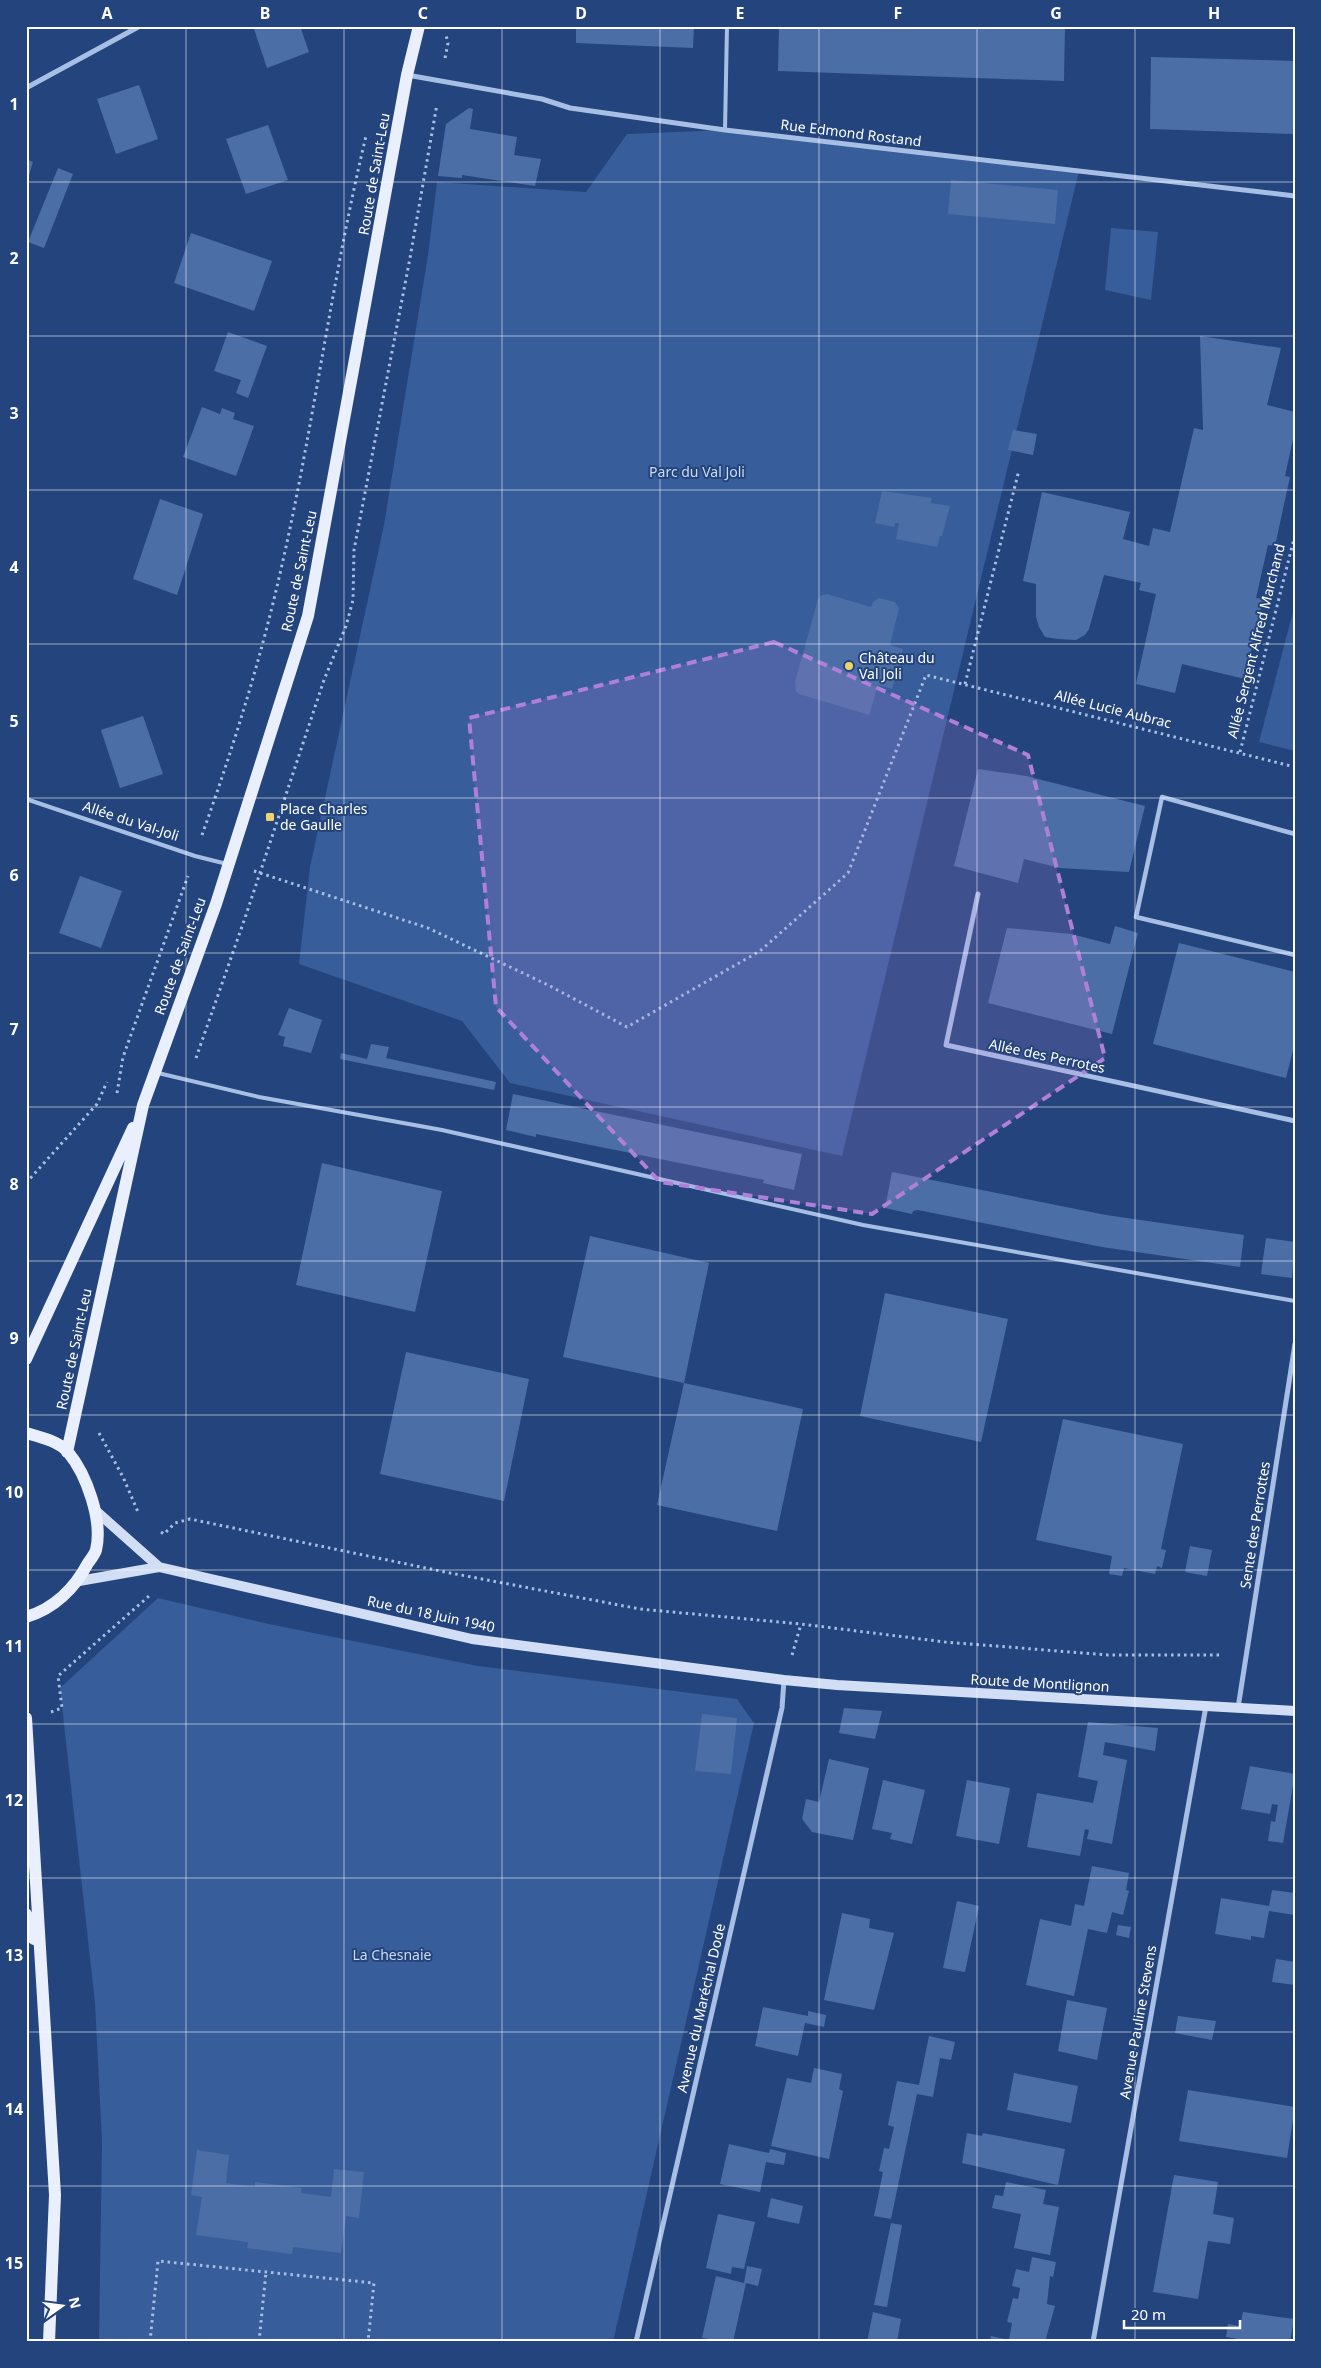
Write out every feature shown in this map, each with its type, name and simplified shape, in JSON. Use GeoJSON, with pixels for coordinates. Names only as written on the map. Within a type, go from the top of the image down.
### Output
{"type":"FeatureCollection","features":[{"type":"Feature","properties":{"kind":"main road","name":"Route de Saint-Leu"},"geometry":{"type":"LineString","coordinates":[[67,1452],[143,1105],[153,1072],[229,864],[308,616],[407,75],[419,26]]}},
{"type":"Feature","properties":{"kind":"main road","name":"Route de Saint-Leu"},"geometry":{"type":"LineString","coordinates":[[26,1359],[143,1105]]}},
{"type":"Feature","properties":{"kind":"main road"},"geometry":{"type":"LineString","coordinates":[[26,1433],[47,1439],[67,1452],[88,1487],[96,1512],[96,1550],[79,1581],[59,1600],[39,1614],[26,1617]]}},
{"type":"Feature","properties":{"kind":"main road","name":"Rue du 18 Juin 1940"},"geometry":{"type":"LineString","coordinates":[[96,1512],[159,1568],[472,1639],[784,1680]]}},
{"type":"Feature","properties":{"kind":"main road"},"geometry":{"type":"LineString","coordinates":[[79,1581],[159,1568]]}},
{"type":"Feature","properties":{"kind":"main road","name":"Route de Montlignon"},"geometry":{"type":"LineString","coordinates":[[784,1680],[1295,1712]]}},
{"type":"Feature","properties":{"kind":"main road"},"geometry":{"type":"LineString","coordinates":[[26,1719],[54,2195],[49,2342]]}},
{"type":"Feature","properties":{"kind":"main road"},"geometry":{"type":"LineString","coordinates":[[26,1914],[40,1958]]}},
{"type":"Feature","properties":{"kind":"street"},"geometry":{"type":"LineString","coordinates":[[26,88],[140,26]]}},
{"type":"Feature","properties":{"kind":"street","name":"Rue Edmond Rostand"},"geometry":{"type":"LineString","coordinates":[[407,75],[542,99],[570,108],[725,130],[1295,196]]}},
{"type":"Feature","properties":{"kind":"street"},"geometry":{"type":"LineString","coordinates":[[1295,834],[1162,797],[1136,917],[1295,955]]}},
{"type":"Feature","properties":{"kind":"street","name":"Allée des Perrotes"},"geometry":{"type":"LineString","coordinates":[[978,894],[946,1045],[1295,1121]]}},
{"type":"Feature","properties":{"kind":"street","name":"Sente des Perrottes"},"geometry":{"type":"LineString","coordinates":[[1237,1709],[1295,1344]]}},
{"type":"Feature","properties":{"kind":"street","name":"Avenue du Maréchal Dode"},"geometry":{"type":"LineString","coordinates":[[636,2342],[782,1708],[784,1680]]}},
{"type":"Feature","properties":{"kind":"street","name":"Avenue Pauline Stevens"},"geometry":{"type":"LineString","coordinates":[[1093,2342],[1206,1706]]}},
{"type":"Feature","properties":{"kind":"lane"},"geometry":{"type":"LineString","coordinates":[[725,130],[727,26]]}},
{"type":"Feature","properties":{"kind":"lane","name":"Allée du Val-Joli"},"geometry":{"type":"LineString","coordinates":[[26,799],[195,856],[229,864]]}},
{"type":"Feature","properties":{"kind":"lane"},"geometry":{"type":"LineString","coordinates":[[153,1072],[259,1097],[442,1130],[863,1224],[1295,1300]]}},
{"type":"Feature","properties":{"kind":"path"},"geometry":{"type":"LineString","coordinates":[[128,1139],[115,1100],[123,1057],[228,761],[279,578],[302,468],[348,211],[368,129]]}},
{"type":"Feature","properties":{"kind":"path"},"geometry":{"type":"LineString","coordinates":[[965,684],[1019,470]]}},
{"type":"Feature","properties":{"kind":"path","name":"Allée Sergent Alfred Marchand"},"geometry":{"type":"LineString","coordinates":[[1240,752],[1295,534]]}},
{"type":"Feature","properties":{"kind":"path","name":"Allée Lucie Aubrac"},"geometry":{"type":"LineString","coordinates":[[229,864],[428,928],[548,985],[627,1026],[760,951],[848,873],[926,675],[1295,767]]}},
{"type":"Feature","properties":{"kind":"path"},"geometry":{"type":"LineString","coordinates":[[26,1183],[97,1104],[106,1082]]}},
{"type":"Feature","properties":{"kind":"path"},"geometry":{"type":"LineString","coordinates":[[98,1432],[123,1477],[140,1516]]}},
{"type":"Feature","properties":{"kind":"path"},"geometry":{"type":"LineString","coordinates":[[158,1530],[164,1534],[175,1523],[190,1519],[640,1609],[801,1624],[945,1642],[1108,1655],[1246,1656]]}},
{"type":"Feature","properties":{"kind":"path"},"geometry":{"type":"LineString","coordinates":[[26,1719],[62,1708],[58,1676],[149,1596],[156,1594]]}},
{"type":"Feature","properties":{"kind":"path"},"geometry":{"type":"LineString","coordinates":[[784,1680],[801,1624]]}},
{"type":"Feature","properties":{"kind":"path"},"geometry":{"type":"LineString","coordinates":[[150,2342],[158,2261],[374,2283],[368,2342]]}},
{"type":"Feature","properties":{"kind":"path"},"geometry":{"type":"LineString","coordinates":[[259,2342],[266,2272]]}},
{"type":"Feature","properties":{"kind":"highlighted area"},"geometry":{"type":"Polygon","coordinates":[[[774,642],[1028,755],[1105,1058],[872,1214],[660,1182],[496,1007],[469,718],[774,642]]]}},
{"type":"Feature","properties":{"kind":"green space","name":"Parc du Val Joli"},"geometry":{"type":"Polygon","coordinates":[[[725,130],[1079,171],[842,1156],[510,1083],[462,1021],[299,964],[310,867],[384,525],[428,255],[437,182],[586,192],[627,134],[725,130]]]}},
{"type":"Feature","properties":{"kind":"green space"},"geometry":{"type":"Polygon","coordinates":[[[1111,228],[1158,232],[1151,300],[1105,290],[1111,228]]]}},
{"type":"Feature","properties":{"kind":"green space"},"geometry":{"type":"Polygon","coordinates":[[[1295,604],[1295,751],[1259,742],[1295,604]]]}},
{"type":"Feature","properties":{"kind":"green space","name":"La Chesnaie"},"geometry":{"type":"Polygon","coordinates":[[[158,1598],[269,1624],[478,1666],[737,1699],[754,1723],[613,2342],[99,2342],[102,2141],[95,2003],[60,1688],[158,1598]]]}},
{"type":"Feature","properties":{"kind":"building"},"geometry":{"type":"Polygon","coordinates":[[[253,26],[300,26],[309,52],[267,68],[253,26]]]}},
{"type":"Feature","properties":{"kind":"building"},"geometry":{"type":"Polygon","coordinates":[[[576,26],[694,26],[693,48],[576,43],[576,26]]]}},
{"type":"Feature","properties":{"kind":"building"},"geometry":{"type":"Polygon","coordinates":[[[779,26],[1065,26],[1064,81],[778,71],[779,26]]]}},
{"type":"Feature","properties":{"kind":"building"},"geometry":{"type":"Polygon","coordinates":[[[1151,57],[1295,61],[1295,134],[1150,129],[1151,57]]]}},
{"type":"Feature","properties":{"kind":"building"},"geometry":{"type":"Polygon","coordinates":[[[139,85],[158,139],[116,154],[97,99],[139,85]]]}},
{"type":"Feature","properties":{"kind":"building"},"geometry":{"type":"Polygon","coordinates":[[[469,108],[473,109],[470,129],[517,137],[514,155],[541,159],[535,186],[462,175],[462,178],[438,176],[446,124],[469,108]]]}},
{"type":"Feature","properties":{"kind":"building"},"geometry":{"type":"Polygon","coordinates":[[[268,125],[288,180],[246,194],[226,139],[268,125]]]}},
{"type":"Feature","properties":{"kind":"building"},"geometry":{"type":"Polygon","coordinates":[[[26,159],[33,162],[27,182],[26,182],[26,159]]]}},
{"type":"Feature","properties":{"kind":"building"},"geometry":{"type":"Polygon","coordinates":[[[58,168],[73,174],[44,248],[28,242],[58,168]]]}},
{"type":"Feature","properties":{"kind":"building"},"geometry":{"type":"Polygon","coordinates":[[[951,180],[1058,190],[1055,224],[948,214],[951,180]]]}},
{"type":"Feature","properties":{"kind":"building"},"geometry":{"type":"Polygon","coordinates":[[[191,233],[272,261],[254,311],[174,283],[191,233]]]}},
{"type":"Feature","properties":{"kind":"building"},"geometry":{"type":"Polygon","coordinates":[[[228,332],[267,346],[248,398],[236,393],[241,380],[214,371],[228,332]]]}},
{"type":"Feature","properties":{"kind":"building"},"geometry":{"type":"Polygon","coordinates":[[[1200,336],[1281,348],[1267,405],[1295,412],[1295,430],[1285,476],[1290,477],[1275,546],[1268,545],[1256,598],[1263,599],[1245,679],[1182,664],[1175,693],[1136,684],[1156,594],[1139,590],[1141,583],[1104,575],[1089,629],[1085,635],[1076,640],[1058,639],[1045,637],[1036,617],[1036,584],[1023,581],[1042,492],[1130,512],[1123,539],[1149,546],[1153,528],[1170,532],[1194,428],[1203,430],[1200,336]]]}},
{"type":"Feature","properties":{"kind":"building"},"geometry":{"type":"Polygon","coordinates":[[[202,407],[220,414],[222,408],[235,413],[233,419],[254,426],[236,476],[183,457],[202,407]]]}},
{"type":"Feature","properties":{"kind":"building"},"geometry":{"type":"Polygon","coordinates":[[[1013,430],[1037,434],[1033,455],[1008,450],[1013,430]]]}},
{"type":"Feature","properties":{"kind":"building"},"geometry":{"type":"Polygon","coordinates":[[[882,491],[932,498],[931,503],[950,506],[937,547],[896,539],[899,523],[895,523],[894,527],[875,523],[882,491]]]}},
{"type":"Feature","properties":{"kind":"building"},"geometry":{"type":"Polygon","coordinates":[[[160,499],[203,514],[177,595],[133,579],[160,499]]]}},
{"type":"Feature","properties":{"kind":"building","name":"Château du Val Joli"},"geometry":{"type":"Polygon","coordinates":[[[827,594],[871,607],[873,602],[879,598],[895,602],[899,608],[890,645],[903,649],[892,689],[878,685],[869,715],[799,694],[796,691],[795,682],[818,599],[822,595],[827,594]]]}},
{"type":"Feature","properties":{"kind":"building"},"geometry":{"type":"Polygon","coordinates":[[[143,716],[163,774],[120,788],[101,730],[143,716]]]}},
{"type":"Feature","properties":{"kind":"building"},"geometry":{"type":"Polygon","coordinates":[[[978,769],[1026,776],[1145,806],[1129,872],[1060,868],[1024,859],[1018,883],[954,866],[978,769]]]}},
{"type":"Feature","properties":{"kind":"building"},"geometry":{"type":"Polygon","coordinates":[[[80,876],[122,891],[101,948],[59,933],[80,876]]]}},
{"type":"Feature","properties":{"kind":"building"},"geometry":{"type":"Polygon","coordinates":[[[1115,926],[1138,933],[1112,1034],[988,1003],[1007,928],[1071,934],[1110,944],[1115,926]]]}},
{"type":"Feature","properties":{"kind":"building"},"geometry":{"type":"Polygon","coordinates":[[[1179,943],[1295,972],[1295,1042],[1286,1078],[1153,1044],[1179,943]]]}},
{"type":"Feature","properties":{"kind":"building"},"geometry":{"type":"Polygon","coordinates":[[[289,1008],[322,1020],[311,1053],[283,1046],[285,1037],[278,1035],[289,1008]]]}},
{"type":"Feature","properties":{"kind":"building"},"geometry":{"type":"Polygon","coordinates":[[[371,1044],[389,1047],[386,1058],[496,1082],[494,1090],[340,1059],[341,1053],[367,1059],[371,1044]]]}},
{"type":"Feature","properties":{"kind":"building"},"geometry":{"type":"Polygon","coordinates":[[[513,1094],[802,1154],[794,1190],[763,1183],[764,1180],[536,1134],[536,1137],[506,1130],[513,1094]]]}},
{"type":"Feature","properties":{"kind":"building"},"geometry":{"type":"Polygon","coordinates":[[[322,1163],[442,1191],[415,1312],[296,1285],[322,1163]]]}},
{"type":"Feature","properties":{"kind":"building"},"geometry":{"type":"Polygon","coordinates":[[[892,1172],[1106,1215],[1244,1235],[1240,1267],[1102,1247],[918,1210],[913,1211],[912,1214],[885,1208],[892,1172]]]}},
{"type":"Feature","properties":{"kind":"building"},"geometry":{"type":"Polygon","coordinates":[[[590,1236],[709,1263],[684,1383],[563,1357],[590,1236]]]}},
{"type":"Feature","properties":{"kind":"building"},"geometry":{"type":"Polygon","coordinates":[[[1266,1238],[1295,1242],[1292,1278],[1261,1274],[1266,1238]]]}},
{"type":"Feature","properties":{"kind":"building"},"geometry":{"type":"Polygon","coordinates":[[[885,1293],[1008,1319],[981,1442],[860,1416],[885,1293]]]}},
{"type":"Feature","properties":{"kind":"building"},"geometry":{"type":"Polygon","coordinates":[[[406,1352],[529,1379],[504,1501],[380,1474],[406,1352]]]}},
{"type":"Feature","properties":{"kind":"building"},"geometry":{"type":"Polygon","coordinates":[[[684,1383],[803,1409],[777,1531],[657,1505],[684,1383]]]}},
{"type":"Feature","properties":{"kind":"building"},"geometry":{"type":"Polygon","coordinates":[[[1063,1419],[1183,1444],[1161,1549],[1166,1550],[1162,1568],[1157,1566],[1155,1574],[1124,1568],[1122,1576],[1109,1574],[1112,1556],[1036,1540],[1063,1419]]]}},
{"type":"Feature","properties":{"kind":"building"},"geometry":{"type":"Polygon","coordinates":[[[1190,1546],[1212,1550],[1207,1576],[1185,1572],[1190,1546]]]}},
{"type":"Feature","properties":{"kind":"building"},"geometry":{"type":"Polygon","coordinates":[[[844,1708],[882,1711],[875,1739],[839,1733],[844,1708]]]}},
{"type":"Feature","properties":{"kind":"building"},"geometry":{"type":"Polygon","coordinates":[[[702,1714],[737,1718],[731,1774],[695,1771],[702,1714]]]}},
{"type":"Feature","properties":{"kind":"building"},"geometry":{"type":"Polygon","coordinates":[[[1088,1722],[1158,1728],[1155,1751],[1105,1742],[1103,1755],[1127,1760],[1112,1844],[1087,1839],[1089,1830],[1085,1829],[1080,1856],[1027,1847],[1037,1793],[1093,1803],[1098,1781],[1078,1777],[1088,1722]]]}},
{"type":"Feature","properties":{"kind":"building"},"geometry":{"type":"Polygon","coordinates":[[[829,1759],[869,1768],[853,1840],[812,1832],[802,1819],[806,1799],[819,1802],[829,1759]]]}},
{"type":"Feature","properties":{"kind":"building"},"geometry":{"type":"Polygon","coordinates":[[[1250,1766],[1295,1774],[1283,1843],[1268,1841],[1271,1821],[1275,1822],[1278,1805],[1272,1804],[1270,1814],[1241,1809],[1250,1766]]]}},
{"type":"Feature","properties":{"kind":"building"},"geometry":{"type":"Polygon","coordinates":[[[883,1780],[925,1790],[912,1844],[890,1839],[892,1833],[872,1829],[883,1780]]]}},
{"type":"Feature","properties":{"kind":"building"},"geometry":{"type":"Polygon","coordinates":[[[967,1780],[1010,1788],[999,1844],[956,1836],[967,1780]]]}},
{"type":"Feature","properties":{"kind":"building"},"geometry":{"type":"Polygon","coordinates":[[[1092,1866],[1129,1873],[1126,1890],[1129,1891],[1123,1915],[1112,1912],[1107,1933],[1088,1929],[1074,1996],[1026,1985],[1040,1919],[1071,1926],[1075,1904],[1084,1906],[1092,1866]]]}},
{"type":"Feature","properties":{"kind":"building"},"geometry":{"type":"Polygon","coordinates":[[[1272,1890],[1295,1893],[1295,1915],[1269,1911],[1264,1938],[1251,1936],[1251,1940],[1215,1934],[1221,1898],[1269,1906],[1272,1890]]]}},
{"type":"Feature","properties":{"kind":"building"},"geometry":{"type":"Polygon","coordinates":[[[957,1901],[979,1906],[965,1972],[943,1968],[957,1901]]]}},
{"type":"Feature","properties":{"kind":"building"},"geometry":{"type":"Polygon","coordinates":[[[842,1913],[870,1919],[869,1928],[894,1933],[874,2010],[824,2000],[842,1913]]]}},
{"type":"Feature","properties":{"kind":"building"},"geometry":{"type":"Polygon","coordinates":[[[1118,1925],[1131,1927],[1129,1938],[1116,1935],[1118,1925]]]}},
{"type":"Feature","properties":{"kind":"building"},"geometry":{"type":"Polygon","coordinates":[[[1276,1959],[1295,1962],[1295,1985],[1272,1982],[1276,1959]]]}},
{"type":"Feature","properties":{"kind":"building"},"geometry":{"type":"Polygon","coordinates":[[[1067,2000],[1107,2008],[1097,2060],[1058,2051],[1067,2000]]]}},
{"type":"Feature","properties":{"kind":"building"},"geometry":{"type":"Polygon","coordinates":[[[763,2007],[808,2016],[808,2011],[826,2015],[824,2027],[805,2023],[798,2056],[755,2046],[763,2007]]]}},
{"type":"Feature","properties":{"kind":"building"},"geometry":{"type":"Polygon","coordinates":[[[1178,2016],[1216,2021],[1212,2040],[1175,2033],[1178,2016]]]}},
{"type":"Feature","properties":{"kind":"building"},"geometry":{"type":"Polygon","coordinates":[[[929,2036],[955,2042],[951,2060],[940,2058],[933,2097],[917,2094],[891,2219],[874,2216],[883,2172],[879,2171],[884,2148],[889,2149],[894,2127],[888,2125],[897,2081],[919,2085],[929,2036]]]}},
{"type":"Feature","properties":{"kind":"building"},"geometry":{"type":"Polygon","coordinates":[[[814,2068],[842,2074],[839,2089],[843,2091],[829,2159],[771,2146],[787,2078],[811,2083],[814,2068]]]}},
{"type":"Feature","properties":{"kind":"building"},"geometry":{"type":"Polygon","coordinates":[[[1014,2073],[1078,2086],[1071,2123],[1007,2110],[1014,2073]]]}},
{"type":"Feature","properties":{"kind":"building"},"geometry":{"type":"Polygon","coordinates":[[[1188,2090],[1295,2107],[1287,2158],[1179,2141],[1188,2090]]]}},
{"type":"Feature","properties":{"kind":"building"},"geometry":{"type":"Polygon","coordinates":[[[967,2133],[982,2136],[983,2133],[1065,2149],[1058,2185],[962,2163],[967,2133]]]}},
{"type":"Feature","properties":{"kind":"building"},"geometry":{"type":"Polygon","coordinates":[[[729,2144],[769,2153],[770,2149],[786,2153],[784,2165],[766,2162],[760,2192],[720,2184],[729,2144]]]}},
{"type":"Feature","properties":{"kind":"building"},"geometry":{"type":"Polygon","coordinates":[[[197,2150],[229,2155],[226,2183],[255,2187],[255,2182],[302,2188],[301,2193],[331,2197],[334,2169],[364,2172],[359,2218],[346,2216],[341,2253],[293,2247],[292,2254],[247,2248],[248,2242],[196,2235],[202,2197],[191,2195],[197,2150]]]}},
{"type":"Feature","properties":{"kind":"building"},"geometry":{"type":"Polygon","coordinates":[[[1174,2175],[1218,2182],[1213,2214],[1234,2218],[1230,2244],[1208,2241],[1198,2299],[1153,2292],[1174,2175]]]}},
{"type":"Feature","properties":{"kind":"building"},"geometry":{"type":"Polygon","coordinates":[[[1006,2182],[1046,2190],[1043,2204],[1059,2207],[1050,2255],[1014,2248],[1021,2214],[992,2208],[995,2195],[1003,2196],[1006,2182]]]}},
{"type":"Feature","properties":{"kind":"building"},"geometry":{"type":"Polygon","coordinates":[[[771,2198],[803,2206],[799,2224],[767,2217],[771,2198]]]}},
{"type":"Feature","properties":{"kind":"building"},"geometry":{"type":"Polygon","coordinates":[[[718,2214],[755,2222],[744,2269],[732,2267],[731,2274],[706,2268],[718,2214]]]}},
{"type":"Feature","properties":{"kind":"building"},"geometry":{"type":"Polygon","coordinates":[[[891,2223],[902,2225],[887,2307],[874,2305],[891,2223]]]}},
{"type":"Feature","properties":{"kind":"building"},"geometry":{"type":"Polygon","coordinates":[[[1032,2257],[1056,2262],[1053,2277],[1050,2276],[1047,2304],[1055,2306],[1045,2342],[990,2342],[991,2336],[1009,2340],[1012,2323],[1007,2322],[1013,2298],[1018,2299],[1020,2288],[1012,2286],[1016,2269],[1029,2272],[1032,2257]]]}},
{"type":"Feature","properties":{"kind":"building"},"geometry":{"type":"Polygon","coordinates":[[[747,2266],[762,2269],[758,2286],[746,2283],[733,2342],[702,2338],[716,2276],[744,2283],[747,2266]]]}},
{"type":"Feature","properties":{"kind":"building"},"geometry":{"type":"Polygon","coordinates":[[[873,2312],[901,2319],[897,2342],[867,2342],[873,2312]]]}},
{"type":"Feature","properties":{"kind":"building"},"geometry":{"type":"Polygon","coordinates":[[[1243,2312],[1294,2319],[1290,2342],[1237,2342],[1238,2339],[1226,2337],[1228,2324],[1240,2326],[1243,2312]]]}},
{"type":"Feature","properties":{"kind":"place","name":"Château du Val Joli"},"geometry":{"type":"Point","coordinates":[849,666]}},
{"type":"Feature","properties":{"kind":"place","name":"Place Charles de Gaulle"},"geometry":{"type":"Point","coordinates":[270,817]}}]}
